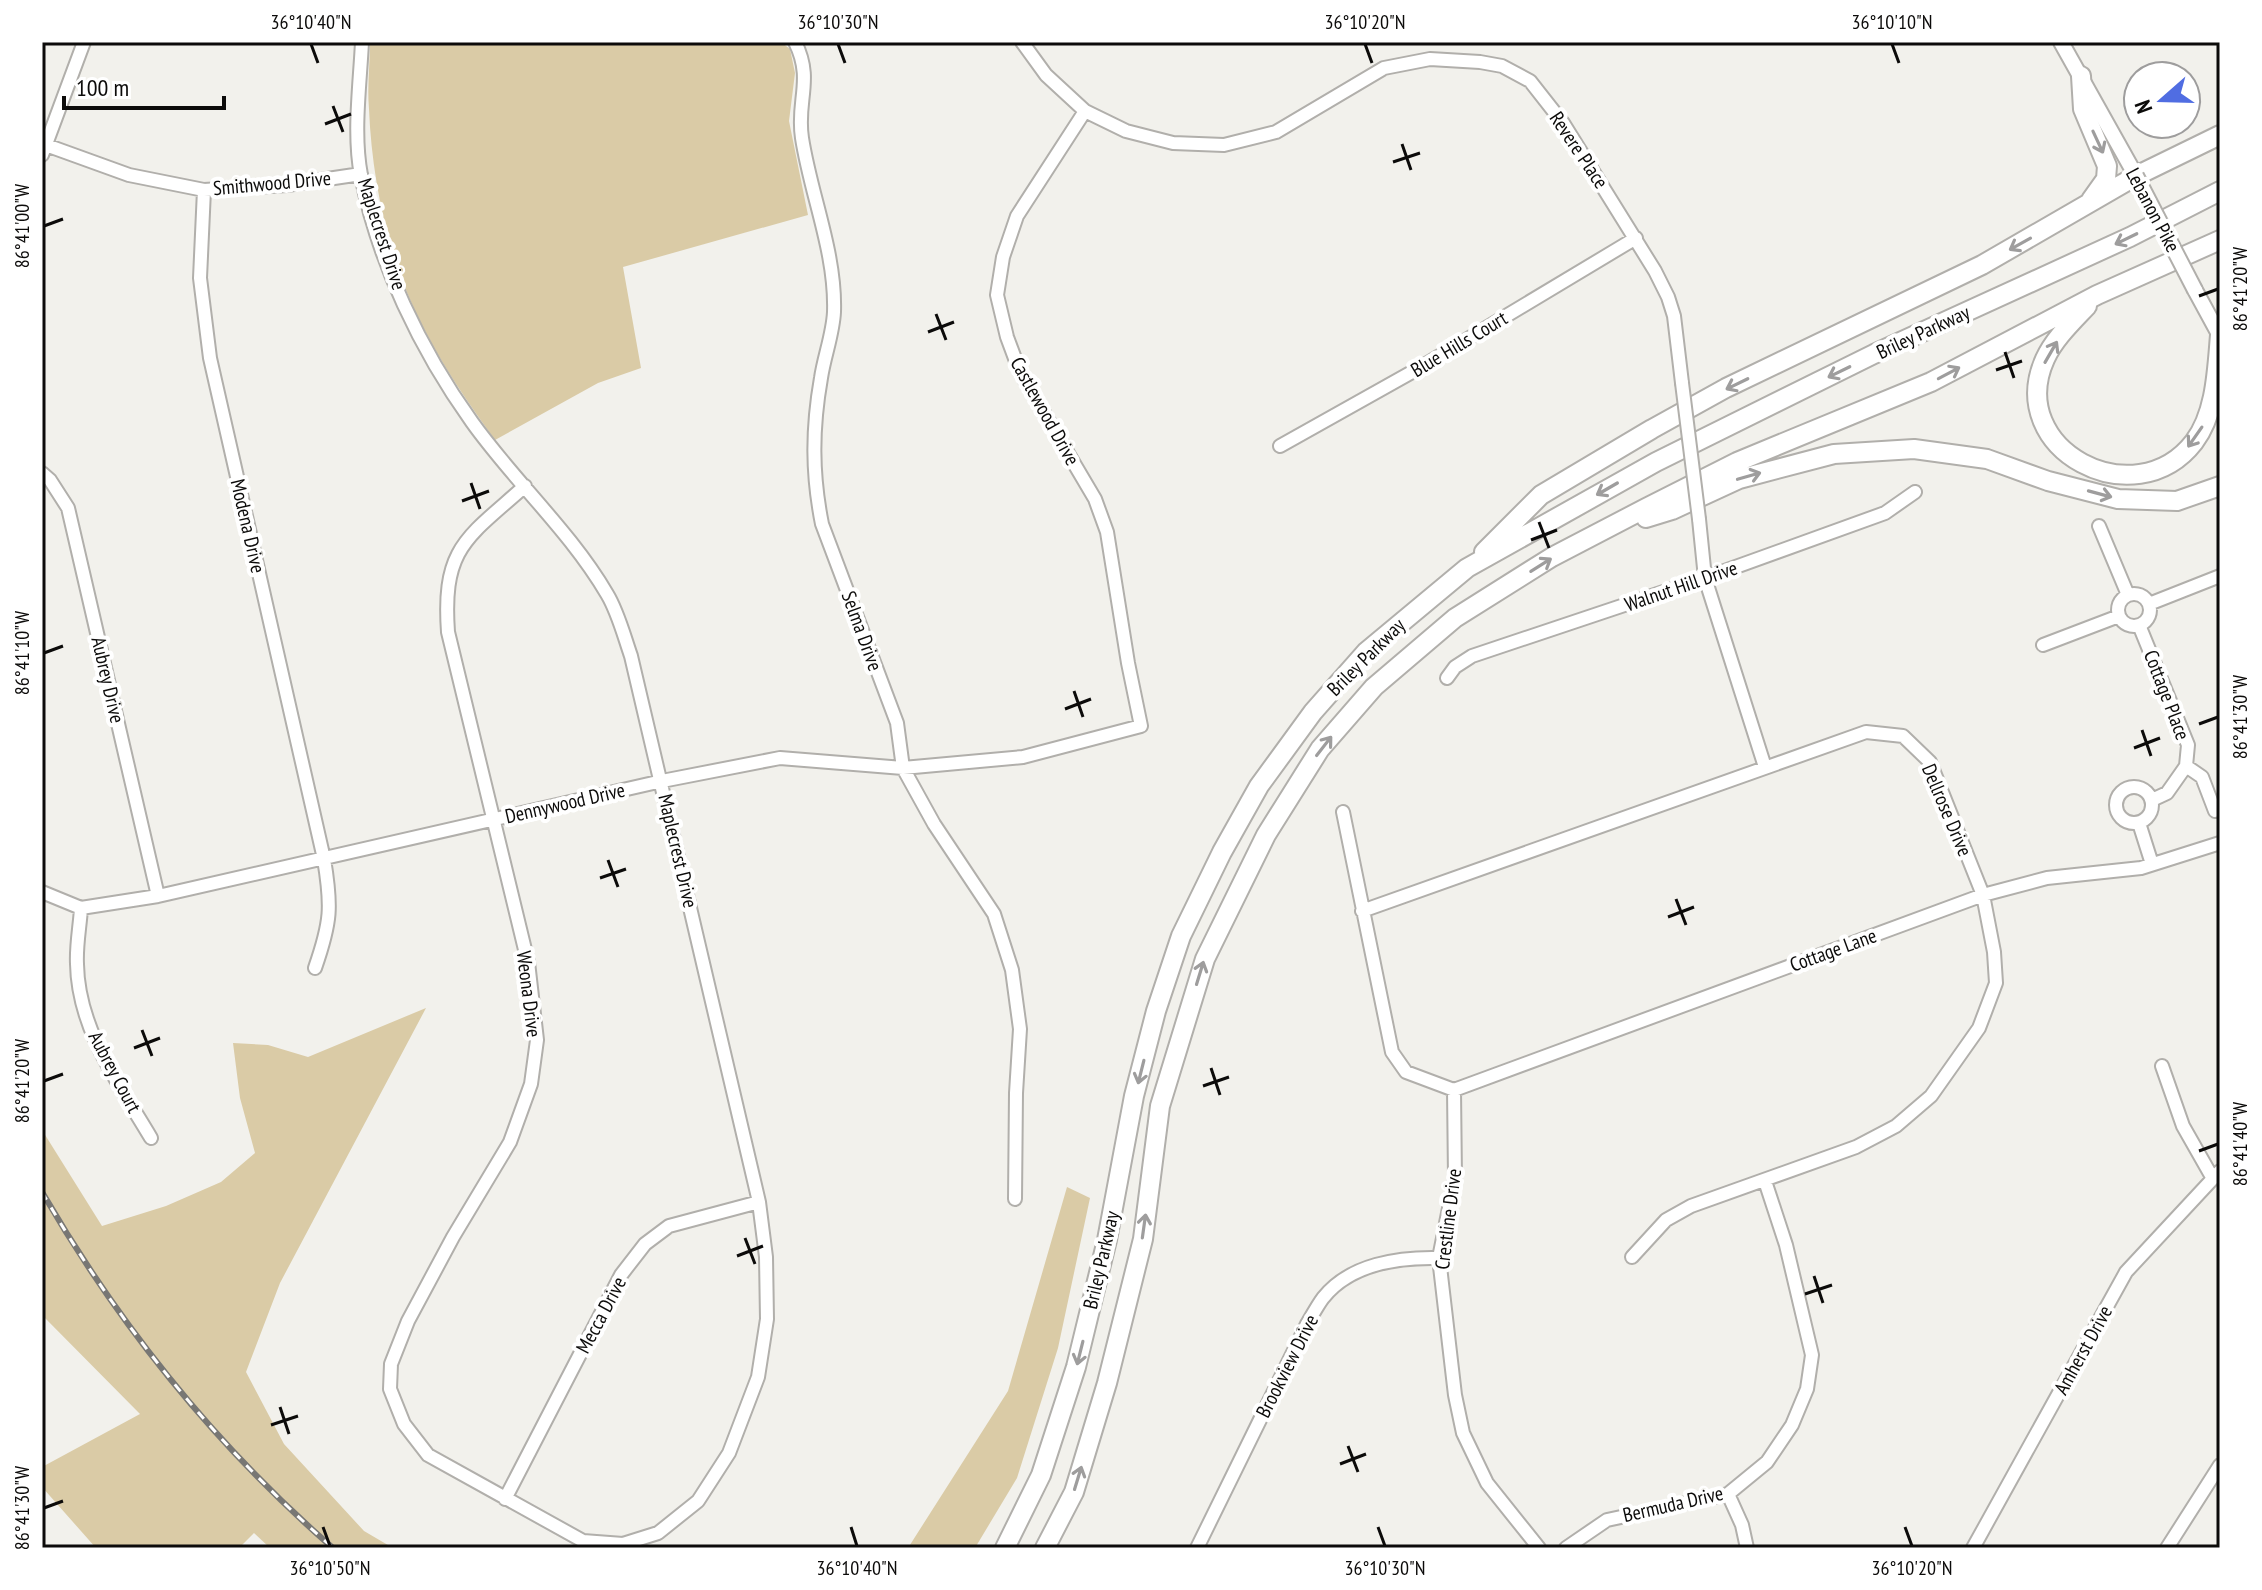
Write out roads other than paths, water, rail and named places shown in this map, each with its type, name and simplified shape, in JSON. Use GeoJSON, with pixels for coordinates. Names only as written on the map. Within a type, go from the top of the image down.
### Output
{"type":"FeatureCollection","features":[{"type":"Feature","properties":{"kind":"highway"},"geometry":{"type":"LineString","coordinates":[[2081,76],[2083,109],[2107,166],[2106,179],[2088,204]]}},
{"type":"Feature","properties":{"kind":"highway"},"geometry":{"type":"LineString","coordinates":[[1467,568],[1541,495],[1620,447],[1726,388],[1982,265],[2136,176],[2220,135]]}},
{"type":"Feature","properties":{"kind":"highway","name":"Briley Parkway"},"geometry":{"type":"LineString","coordinates":[[1005,1548],[1041,1475],[1076,1367],[1107,1240],[1134,1096],[1156,1011],[1181,936],[1259,786],[1313,712],[1366,652],[1467,568],[1656,462],[2130,237],[2220,191]]}},
{"type":"Feature","properties":{"kind":"highway","name":"Briley Parkway"},"geometry":{"type":"LineString","coordinates":[[1045,1548],[1074,1492],[1107,1383],[1143,1239],[1160,1106],[1205,959],[1266,835],[1320,749],[1374,687],[1455,618],[1552,557],[1737,462],[1931,382],[2097,295],[2220,240]]}},
{"type":"Feature","properties":{"kind":"highway"},"geometry":{"type":"LineString","coordinates":[[2097,295],[2068,326],[2045,360],[2038,393],[2039,409],[2058,445],[2073,460],[2097,470],[2119,474],[2160,468],[2180,456],[2194,441],[2205,422],[2216,379],[2220,336]]}},
{"type":"Feature","properties":{"kind":"highway"},"geometry":{"type":"LineString","coordinates":[[1598,533],[1672,510],[1739,479],[1834,454],[1914,449],[1987,459],[2048,481],[2118,499],[2177,501],[2220,486]]}},
{"type":"Feature","properties":{"kind":"main road","name":"Lebanon Pike"},"geometry":{"type":"LineString","coordinates":[[2061,42],[2220,336]]}},
{"type":"Feature","properties":{"kind":"street"},"geometry":{"type":"LineString","coordinates":[[44,150],[84,42]]}},
{"type":"Feature","properties":{"kind":"street","name":"Maplecrest Drive"},"geometry":{"type":"LineString","coordinates":[[362,42],[358,106],[361,174],[387,265],[425,350],[473,423],[582,556],[609,596],[631,656],[759,1202],[766,1257],[767,1319],[758,1377],[729,1453],[698,1501],[658,1533],[623,1544],[583,1541],[505,1499]]}},
{"type":"Feature","properties":{"kind":"street","name":"Selma Drive"},"geometry":{"type":"LineString","coordinates":[[795,42],[804,60],[802,136],[833,277],[834,315],[815,423],[814,477],[822,524],[897,723],[903,768],[934,824],[994,914],[1012,970],[1020,1029],[1015,1199]]}},
{"type":"Feature","properties":{"kind":"street","name":"Revere Place"},"geometry":{"type":"LineString","coordinates":[[1022,42],[1046,75],[1085,111],[1126,131],[1173,143],[1224,145],[1276,132],[1384,68],[1430,59],[1502,66],[1530,81],[1563,123],[1636,238],[1668,297],[1675,326],[1705,578],[1765,767]]}},
{"type":"Feature","properties":{"kind":"street","name":"Castlewood Drive"},"geometry":{"type":"LineString","coordinates":[[1085,111],[1017,216],[1003,257],[997,295],[1007,337],[1020,372],[1095,499],[1107,532],[1141,726]]}},
{"type":"Feature","properties":{"kind":"street","name":"Smithwood Drive"},"geometry":{"type":"LineString","coordinates":[[44,150],[129,175],[204,190],[287,185],[361,174]]}},
{"type":"Feature","properties":{"kind":"street","name":"Modena Drive"},"geometry":{"type":"LineString","coordinates":[[204,190],[200,278],[210,358],[331,900],[326,935],[315,968]]}},
{"type":"Feature","properties":{"kind":"street","name":"Blue Hills Court"},"geometry":{"type":"LineString","coordinates":[[1280,446],[1421,367],[1636,238]]}},
{"type":"Feature","properties":{"kind":"street","name":"Aubrey Drive"},"geometry":{"type":"LineString","coordinates":[[42,473],[68,508],[158,896]]}},
{"type":"Feature","properties":{"kind":"street","name":"Weona Drive"},"geometry":{"type":"LineString","coordinates":[[505,1499],[428,1455],[404,1424],[390,1389],[391,1364],[408,1321],[453,1237],[510,1142],[531,1084],[537,1040],[528,962],[448,632],[446,601],[452,564],[465,539],[525,486]]}},
{"type":"Feature","properties":{"kind":"street","name":"Walnut Hill Drive"},"geometry":{"type":"LineString","coordinates":[[1447,678],[1455,667],[1472,656],[1705,578],[1885,513],[1915,492]]}},
{"type":"Feature","properties":{"kind":"street"},"geometry":{"type":"LineString","coordinates":[[2099,526],[2128,595]]}},
{"type":"Feature","properties":{"kind":"street"},"geometry":{"type":"LineString","coordinates":[[2043,645],[2119,616],[2119,604],[2128,595],[2140,596],[2149,604],[2220,576]]}},
{"type":"Feature","properties":{"kind":"street","name":"Cottage Place"},"geometry":{"type":"LineString","coordinates":[[2119,616],[2127,625],[2139,625],[2148,617],[2149,604]]}},
{"type":"Feature","properties":{"kind":"street","name":"Cottage Place"},"geometry":{"type":"LineString","coordinates":[[2139,625],[2188,745],[2186,766],[2167,793],[2152,800]]}},
{"type":"Feature","properties":{"kind":"street","name":"Dennywood Drive"},"geometry":{"type":"LineString","coordinates":[[81,908],[158,896],[662,781],[780,758],[903,768],[1023,757],[1141,726]]}},
{"type":"Feature","properties":{"kind":"street","name":"Dellrose Drive"},"geometry":{"type":"LineString","coordinates":[[1362,911],[1866,732],[1903,736],[1930,762],[1983,895],[1994,952],[1996,983],[1979,1028],[1931,1096],[1896,1126],[1856,1147],[1691,1206],[1666,1220],[1632,1257]]}},
{"type":"Feature","properties":{"kind":"street","name":"Cottage Place"},"geometry":{"type":"LineString","coordinates":[[2186,766],[2202,777],[2215,811]]}},
{"type":"Feature","properties":{"kind":"street"},"geometry":{"type":"LineString","coordinates":[[2127,789],[2144,790],[2152,800],[2149,817],[2139,823],[2127,822],[2118,814],[2118,797],[2127,789]]}},
{"type":"Feature","properties":{"kind":"street"},"geometry":{"type":"LineString","coordinates":[[1343,812],[1392,1052],[1406,1072],[1454,1090]]}},
{"type":"Feature","properties":{"kind":"street"},"geometry":{"type":"LineString","coordinates":[[2139,823],[2152,864]]}},
{"type":"Feature","properties":{"kind":"street","name":"Cottage Lane"},"geometry":{"type":"LineString","coordinates":[[1454,1090],[1983,895],[2047,878],[2141,868],[2220,843]]}},
{"type":"Feature","properties":{"kind":"street"},"geometry":{"type":"LineString","coordinates":[[42,892],[81,908]]}},
{"type":"Feature","properties":{"kind":"street","name":"Aubrey Court"},"geometry":{"type":"LineString","coordinates":[[81,908],[77,964],[83,1006],[99,1050],[151,1138]]}},
{"type":"Feature","properties":{"kind":"street"},"geometry":{"type":"LineString","coordinates":[[2162,1066],[2183,1126],[2216,1174]]}},
{"type":"Feature","properties":{"kind":"street","name":"Crestline Drive"},"geometry":{"type":"LineString","coordinates":[[1454,1090],[1455,1178],[1439,1258],[1455,1395],[1463,1433],[1487,1483],[1539,1548]]}},
{"type":"Feature","properties":{"kind":"street","name":"Amherst Drive"},"geometry":{"type":"LineString","coordinates":[[1973,1548],[2126,1272],[2216,1174]]}},
{"type":"Feature","properties":{"kind":"street","name":"Bermuda Drive"},"geometry":{"type":"LineString","coordinates":[[1566,1548],[1607,1520],[1728,1494],[1767,1462],[1792,1425],[1807,1389],[1812,1355],[1786,1245],[1765,1181]]}},
{"type":"Feature","properties":{"kind":"street","name":"Mecca Drive"},"geometry":{"type":"LineString","coordinates":[[505,1499],[621,1275],[645,1244],[669,1226],[759,1202]]}},
{"type":"Feature","properties":{"kind":"street","name":"Brookview Drive"},"geometry":{"type":"LineString","coordinates":[[1197,1548],[1307,1324],[1325,1296],[1350,1275],[1378,1264],[1410,1258],[1439,1258]]}},
{"type":"Feature","properties":{"kind":"street"},"geometry":{"type":"LineString","coordinates":[[2167,1548],[2220,1465]]}},
{"type":"Feature","properties":{"kind":"street"},"geometry":{"type":"LineString","coordinates":[[1728,1494],[1742,1525],[1747,1548]]}},
{"type":"Feature","properties":{"kind":"railway"},"geometry":{"type":"LineString","coordinates":[[42,1192],[104,1289],[172,1382],[249,1468],[333,1548]]}}]}
